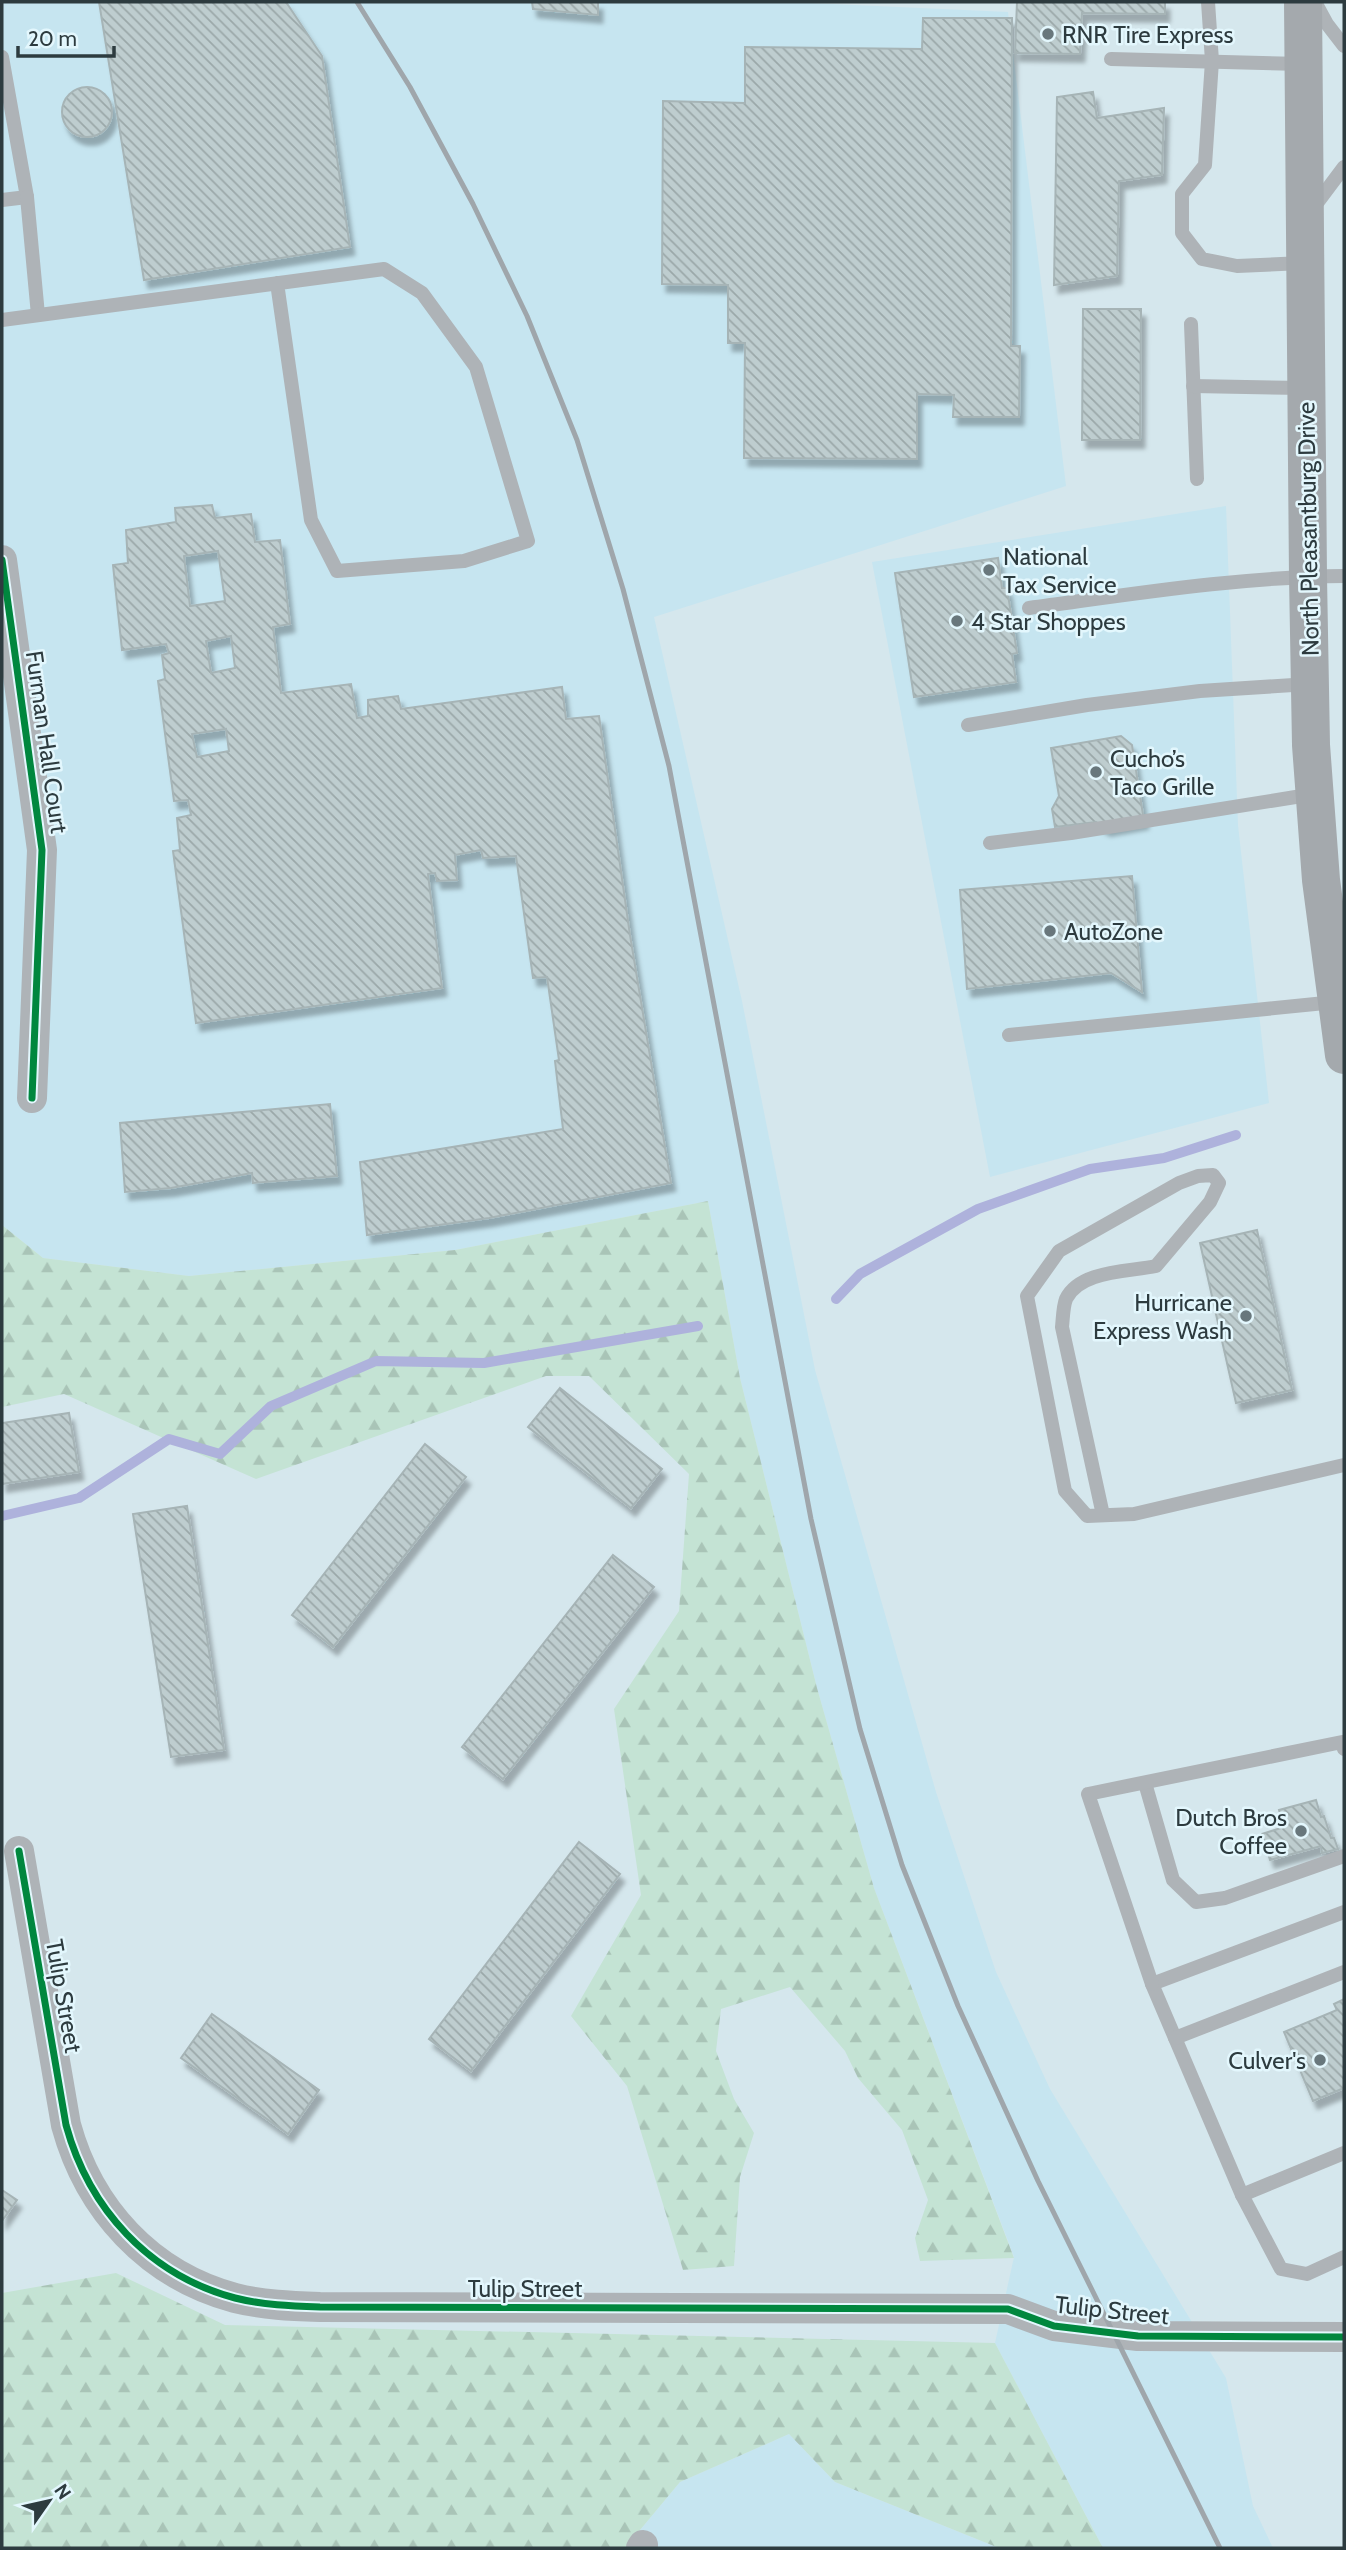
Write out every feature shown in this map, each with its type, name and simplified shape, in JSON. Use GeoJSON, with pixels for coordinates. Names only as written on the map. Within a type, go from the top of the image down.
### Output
{"type":"FeatureCollection","features":[{"type":"Feature","properties":{"kind":"main road","name":"North Pleasantburg Drive"},"geometry":{"type":"LineString","coordinates":[[1303,2],[1306,388],[1326,577],[1310,684],[1321,880],[1340,1002],[1344,1055]]}},
{"type":"Feature","properties":{"kind":"street","name":"Furman Hall Court"},"geometry":{"type":"LineString","coordinates":[[2,560],[42,850],[32,1098]]}},
{"type":"Feature","properties":{"kind":"street","name":"Tulip Street"},"geometry":{"type":"LineString","coordinates":[[19,1851],[66,2125],[84,2175],[115,2222],[147,2254],[186,2279],[233,2297],[272,2305],[320,2307],[1007,2309],[1054,2326],[1112,2334],[1344,2337]]}},
{"type":"Feature","properties":{"kind":"lane"},"geometry":{"type":"LineString","coordinates":[[1208,2],[1212,61],[1205,165],[1182,194],[1182,233],[1202,259],[1237,266],[1304,263]]}},
{"type":"Feature","properties":{"kind":"lane"},"geometry":{"type":"LineString","coordinates":[[1315,2],[1344,46]]}},
{"type":"Feature","properties":{"kind":"lane"},"geometry":{"type":"LineString","coordinates":[[2,57],[27,197],[38,315]]}},
{"type":"Feature","properties":{"kind":"lane"},"geometry":{"type":"LineString","coordinates":[[1111,59],[1304,64]]}},
{"type":"Feature","properties":{"kind":"lane"},"geometry":{"type":"LineString","coordinates":[[1305,219],[1344,167]]}},
{"type":"Feature","properties":{"kind":"lane"},"geometry":{"type":"LineString","coordinates":[[2,200],[27,197]]}},
{"type":"Feature","properties":{"kind":"lane"},"geometry":{"type":"LineString","coordinates":[[2,320],[277,283],[384,269],[422,293],[476,367],[528,541],[464,561],[338,571],[311,520],[277,283]]}},
{"type":"Feature","properties":{"kind":"lane"},"geometry":{"type":"LineString","coordinates":[[1191,324],[1197,479]]}},
{"type":"Feature","properties":{"kind":"lane"},"geometry":{"type":"LineString","coordinates":[[1193,386],[1306,388]]}},
{"type":"Feature","properties":{"kind":"lane"},"geometry":{"type":"LineString","coordinates":[[1029,608],[1222,583],[1326,577]]}},
{"type":"Feature","properties":{"kind":"lane"},"geometry":{"type":"LineString","coordinates":[[968,725],[1087,705],[1200,691],[1310,684]]}},
{"type":"Feature","properties":{"kind":"lane"},"geometry":{"type":"LineString","coordinates":[[990,843],[1071,833],[1315,794]]}},
{"type":"Feature","properties":{"kind":"lane"},"geometry":{"type":"LineString","coordinates":[[1009,1035],[1340,1002]]}},
{"type":"Feature","properties":{"kind":"lane"},"geometry":{"type":"LineString","coordinates":[[1102,1515],[1062,1326],[1066,1298],[1084,1282],[1105,1272],[1156,1266],[1210,1202],[1219,1183],[1213,1175],[1198,1176],[1179,1183],[1059,1251],[1027,1296],[1065,1491],[1087,1516],[1134,1514],[1344,1465]]}},
{"type":"Feature","properties":{"kind":"lane"},"geometry":{"type":"LineString","coordinates":[[1344,1749],[1342,1742],[1088,1794],[1152,1984],[1242,2194],[1282,2269],[1307,2274],[1344,2257]]}},
{"type":"Feature","properties":{"kind":"lane"},"geometry":{"type":"LineString","coordinates":[[1145,1783],[1173,1880],[1196,1902],[1226,1898],[1344,1856]]}},
{"type":"Feature","properties":{"kind":"lane"},"geometry":{"type":"LineString","coordinates":[[1152,1984],[1344,1912]]}},
{"type":"Feature","properties":{"kind":"lane"},"geometry":{"type":"LineString","coordinates":[[1175,2038],[1344,1972]]}},
{"type":"Feature","properties":{"kind":"lane"},"geometry":{"type":"LineString","coordinates":[[1242,2194],[1344,2153]]}},
{"type":"Feature","properties":{"kind":"shaded area"},"geometry":{"type":"Polygon","coordinates":[[[2,2],[788,2],[1008,12],[1066,486],[654,617],[742,1001],[815,1370],[936,1792],[996,1972],[1050,2089],[1226,2378],[1253,2506],[1273,2548],[1103,2548],[995,2343],[1014,2257],[874,1888],[817,1688],[740,1378],[708,1201],[455,1250],[189,1276],[43,1258],[2,1225],[2,2]]]}},
{"type":"Feature","properties":{"kind":"shaded area"},"geometry":{"type":"Polygon","coordinates":[[[1226,506],[1238,825],[1269,1103],[990,1177],[872,562],[1226,506]]]}},
{"type":"Feature","properties":{"kind":"shaded area"},"geometry":{"type":"Polygon","coordinates":[[[789,2434],[835,2482],[999,2548],[625,2548],[680,2482],[789,2434]]]}},
{"type":"Feature","properties":{"kind":"green space"},"geometry":{"type":"Polygon","coordinates":[[[708,1201],[740,1378],[817,1688],[874,1888],[1014,2258],[920,2261],[915,2238],[928,2200],[902,2130],[858,2078],[845,2051],[790,1987],[721,2009],[716,2051],[734,2099],[754,2133],[740,2177],[734,2266],[683,2270],[627,2086],[571,2016],[641,1895],[614,1709],[679,1611],[689,1474],[589,1376],[546,1376],[256,1479],[64,1394],[2,1407],[2,1225],[43,1258],[189,1276],[455,1250],[708,1201]]]}},
{"type":"Feature","properties":{"kind":"green space"},"geometry":{"type":"Polygon","coordinates":[[[116,2273],[225,2325],[995,2343],[1103,2548],[999,2548],[835,2482],[789,2434],[680,2482],[625,2548],[2,2548],[2,2293],[116,2273]]]}},
{"type":"Feature","properties":{"kind":"building"},"geometry":{"type":"Polygon","coordinates":[[[99,2],[286,2],[322,56],[350,247],[144,280],[99,2]]]}},
{"type":"Feature","properties":{"kind":"building"},"geometry":{"type":"Polygon","coordinates":[[[532,2],[598,2],[598,15],[533,9],[532,2]]]}},
{"type":"Feature","properties":{"kind":"building","name":"RNR Tire Express"},"geometry":{"type":"Polygon","coordinates":[[[1017,2],[1165,2],[1165,14],[1082,13],[1080,54],[1015,53],[1017,2]]]}},
{"type":"Feature","properties":{"kind":"building"},"geometry":{"type":"Polygon","coordinates":[[[923,18],[1012,18],[1011,346],[1020,346],[1019,417],[953,417],[954,395],[917,394],[917,459],[744,458],[745,343],[728,343],[728,285],[662,284],[663,101],[745,103],[745,47],[922,49],[923,18]]]}},
{"type":"Feature","properties":{"kind":"building"},"geometry":{"type":"Polygon","coordinates":[[[87,87],[105,94],[112,112],[105,130],[87,137],[69,130],[62,112],[69,94],[87,87]]]}},
{"type":"Feature","properties":{"kind":"building"},"geometry":{"type":"Polygon","coordinates":[[[1093,92],[1097,118],[1164,108],[1162,175],[1119,181],[1117,276],[1054,285],[1057,97],[1093,92]]]}},
{"type":"Feature","properties":{"kind":"building"},"geometry":{"type":"Polygon","coordinates":[[[1083,309],[1141,309],[1140,440],[1082,440],[1083,309]]]}},
{"type":"Feature","properties":{"kind":"building"},"geometry":{"type":"Polygon","coordinates":[[[212,505],[215,518],[251,514],[255,542],[280,540],[290,624],[273,627],[281,693],[351,684],[357,718],[368,716],[368,700],[398,696],[401,709],[562,687],[566,719],[599,716],[630,935],[671,1183],[489,1218],[367,1235],[360,1162],[563,1129],[555,1061],[559,1060],[547,977],[533,978],[516,856],[483,858],[481,850],[455,855],[457,880],[437,881],[435,873],[428,874],[442,988],[196,1023],[173,851],[180,850],[177,818],[191,815],[188,800],[174,801],[158,681],[165,679],[162,655],[169,653],[166,644],[122,650],[113,565],[128,563],[126,530],[176,522],[175,508],[212,505]],[[218,551],[184,556],[190,606],[225,601],[218,551]],[[231,636],[206,641],[211,673],[235,668],[231,636]],[[226,729],[192,734],[197,757],[229,751],[226,729]]]}},
{"type":"Feature","properties":{"kind":"building","name":"4 Star Shoppes"},"geometry":{"type":"Polygon","coordinates":[[[998,558],[1002,588],[1007,588],[1017,653],[1012,654],[1016,682],[914,697],[895,573],[998,558]]]}},
{"type":"Feature","properties":{"kind":"building","name":"Cucho’s Taco Grille"},"geometry":{"type":"Polygon","coordinates":[[[1121,736],[1132,745],[1144,821],[1106,828],[1096,822],[1055,827],[1052,809],[1059,796],[1051,748],[1121,736]]]}},
{"type":"Feature","properties":{"kind":"building","name":"AutoZone"},"geometry":{"type":"Polygon","coordinates":[[[1132,876],[1142,992],[1111,973],[967,989],[960,890],[1132,876]]]}},
{"type":"Feature","properties":{"kind":"building"},"geometry":{"type":"Polygon","coordinates":[[[330,1104],[337,1176],[253,1183],[252,1173],[171,1188],[125,1192],[120,1123],[330,1104]]]}},
{"type":"Feature","properties":{"kind":"building","name":"Hurricane Express Wash"},"geometry":{"type":"Polygon","coordinates":[[[1257,1230],[1292,1390],[1236,1403],[1200,1243],[1257,1230]]]}},
{"type":"Feature","properties":{"kind":"building"},"geometry":{"type":"Polygon","coordinates":[[[560,1388],[662,1469],[631,1508],[528,1427],[560,1388]]]}},
{"type":"Feature","properties":{"kind":"building"},"geometry":{"type":"Polygon","coordinates":[[[69,1413],[79,1472],[2,1484],[2,1423],[69,1413]]]}},
{"type":"Feature","properties":{"kind":"building"},"geometry":{"type":"Polygon","coordinates":[[[425,1444],[466,1477],[333,1647],[292,1615],[425,1444]]]}},
{"type":"Feature","properties":{"kind":"building"},"geometry":{"type":"Polygon","coordinates":[[[187,1506],[224,1750],[171,1757],[133,1514],[187,1506]]]}},
{"type":"Feature","properties":{"kind":"building"},"geometry":{"type":"Polygon","coordinates":[[[613,1555],[654,1587],[503,1779],[462,1747],[613,1555]]]}},
{"type":"Feature","properties":{"kind":"building","name":"Dutch Bros Coffee"},"geometry":{"type":"Polygon","coordinates":[[[1316,1800],[1321,1817],[1324,1816],[1331,1838],[1334,1838],[1338,1849],[1322,1853],[1321,1846],[1270,1860],[1262,1834],[1284,1827],[1279,1810],[1316,1800]]]}},
{"type":"Feature","properties":{"kind":"building"},"geometry":{"type":"Polygon","coordinates":[[[579,1842],[620,1874],[471,2071],[429,2039],[579,1842]]]}},
{"type":"Feature","properties":{"kind":"building","name":"Culver's"},"geometry":{"type":"Polygon","coordinates":[[[1344,1999],[1344,2088],[1313,2101],[1284,2032],[1337,2010],[1334,2004],[1344,1999]]]}},
{"type":"Feature","properties":{"kind":"building"},"geometry":{"type":"Polygon","coordinates":[[[212,2014],[319,2090],[288,2134],[181,2058],[212,2014]]]}},
{"type":"Feature","properties":{"kind":"building"},"geometry":{"type":"Polygon","coordinates":[[[2,2190],[17,2200],[2,2221],[2,2190]]]}},
{"type":"Feature","properties":{"kind":"waterway"},"geometry":{"type":"LineString","coordinates":[[836,1299],[860,1274],[978,1209],[1090,1169],[1164,1158],[1236,1135]]}},
{"type":"Feature","properties":{"kind":"waterway"},"geometry":{"type":"LineString","coordinates":[[2,1516],[79,1498],[169,1439],[220,1454],[271,1406],[376,1361],[484,1363],[698,1326]]}},
{"type":"Feature","properties":{"kind":"railway"},"geometry":{"type":"LineString","coordinates":[[357,2],[410,87],[473,204],[527,316],[577,440],[623,589],[669,766],[811,1519],[860,1729],[902,1865],[958,2006],[1038,2181],[1220,2548]]}},
{"type":"Feature","properties":{"kind":"cycle path"},"geometry":{"type":"LineString","coordinates":[[2,560],[42,850],[32,1098]]}},
{"type":"Feature","properties":{"kind":"cycle path"},"geometry":{"type":"LineString","coordinates":[[19,1851],[66,2125],[76,2156],[107,2211],[127,2234],[150,2255],[176,2273],[204,2287],[235,2298],[267,2304],[320,2307],[1008,2309],[1054,2326],[1138,2336],[1344,2337]]}},
{"type":"Feature","properties":{"kind":"place","name":"RNR Tire Express"},"geometry":{"type":"Point","coordinates":[1048,34]}},
{"type":"Feature","properties":{"kind":"place","name":"National Tax Service"},"geometry":{"type":"Point","coordinates":[989,570]}},
{"type":"Feature","properties":{"kind":"place","name":"4 Star Shoppes"},"geometry":{"type":"Point","coordinates":[957,621]}},
{"type":"Feature","properties":{"kind":"place","name":"Cucho’s Taco Grille"},"geometry":{"type":"Point","coordinates":[1096,772]}},
{"type":"Feature","properties":{"kind":"place","name":"AutoZone"},"geometry":{"type":"Point","coordinates":[1050,931]}},
{"type":"Feature","properties":{"kind":"place","name":"Hurricane Express Wash"},"geometry":{"type":"Point","coordinates":[1246,1316]}},
{"type":"Feature","properties":{"kind":"place","name":"Dutch Bros Coffee"},"geometry":{"type":"Point","coordinates":[1301,1831]}},
{"type":"Feature","properties":{"kind":"place","name":"Culver's"},"geometry":{"type":"Point","coordinates":[1320,2060]}}]}
